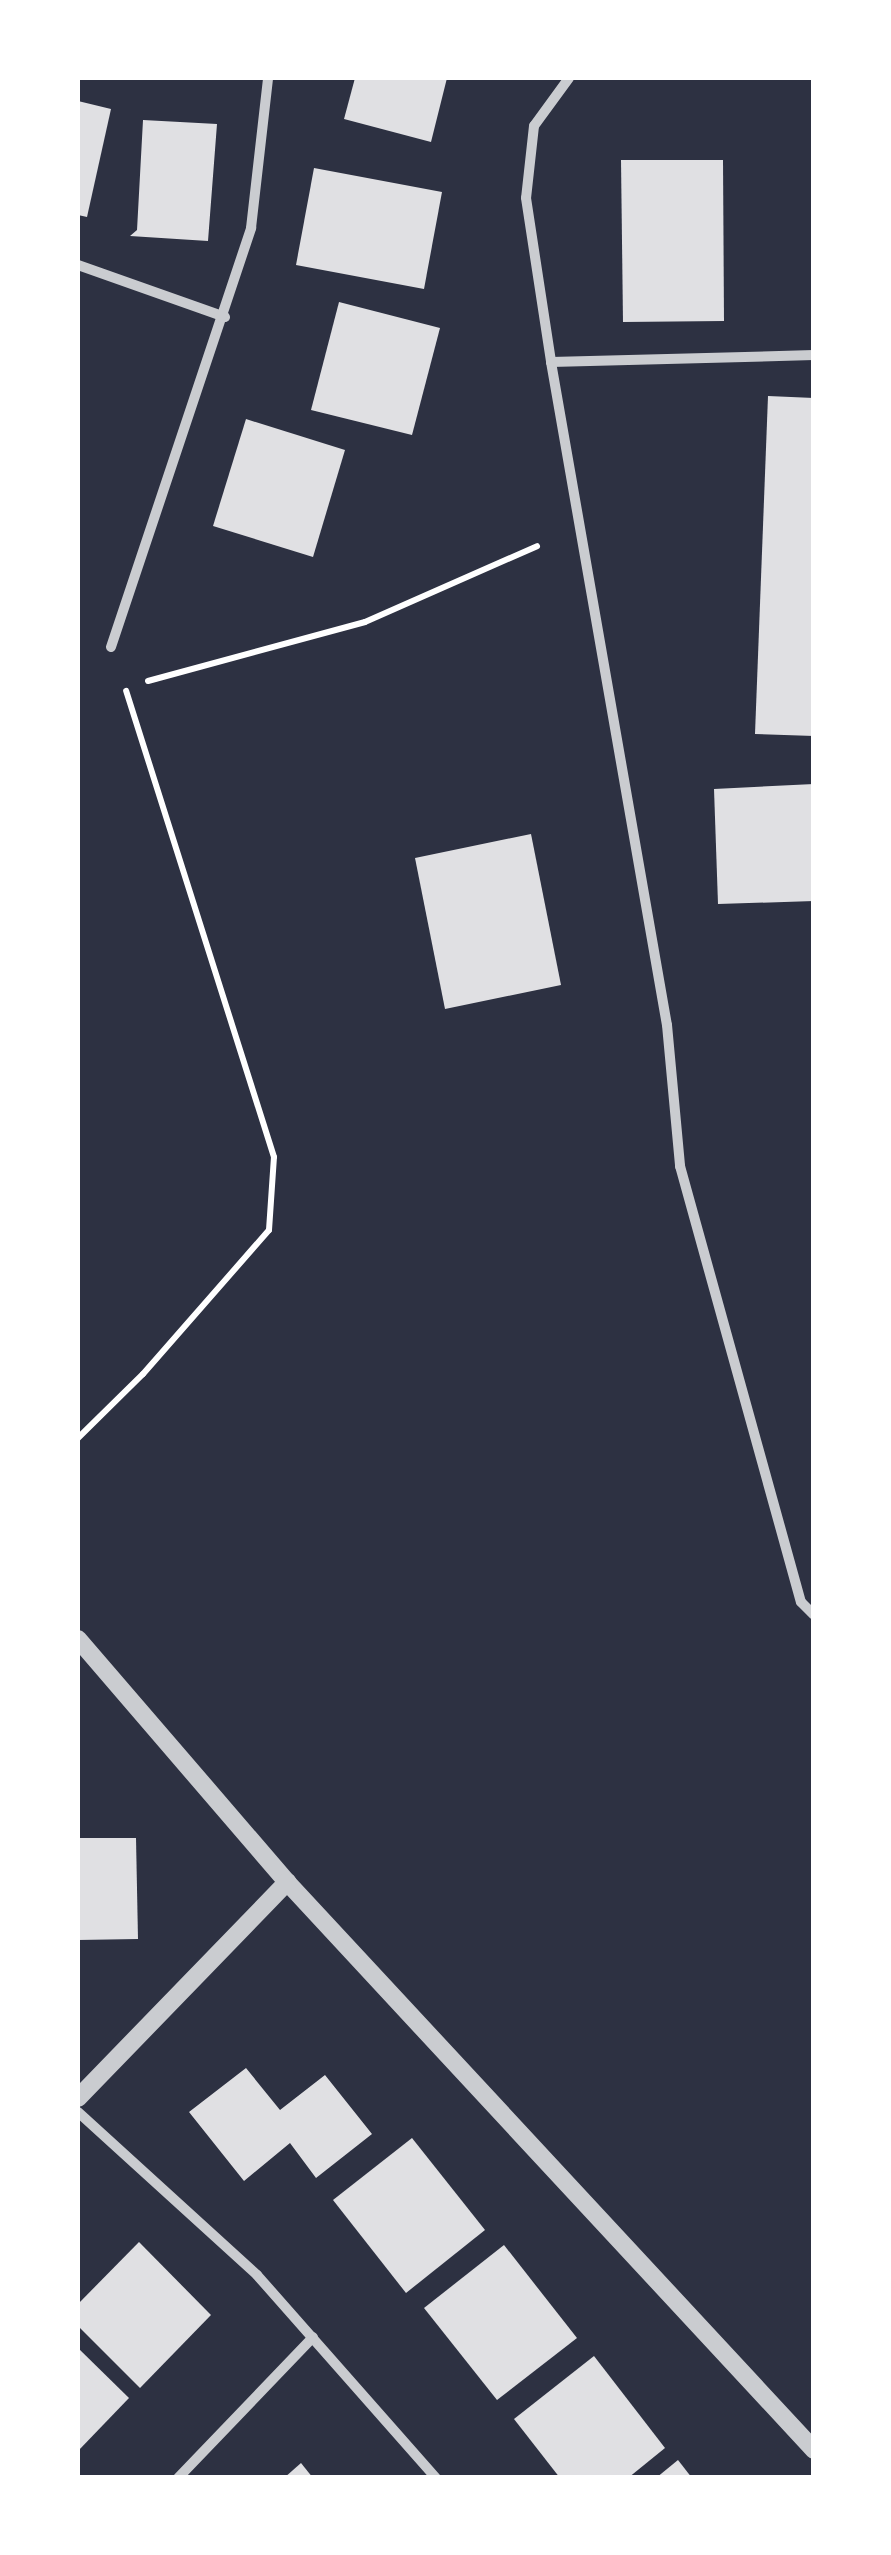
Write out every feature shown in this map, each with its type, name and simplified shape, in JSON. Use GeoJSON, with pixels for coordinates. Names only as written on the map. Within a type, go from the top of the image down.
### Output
{"type":"FeatureCollection","features":[{"type":"Feature","properties":{"kind":"street"},"geometry":{"type":"LineString","coordinates":[[112,647],[225,317],[251,228],[268,78]]}},
{"type":"Feature","properties":{"kind":"street"},"geometry":{"type":"LineString","coordinates":[[569,78],[534,126],[526,198],[550,362],[667,1026],[680,1166],[800,1602],[814,1614]]}},
{"type":"Feature","properties":{"kind":"street"},"geometry":{"type":"LineString","coordinates":[[78,265],[225,317]]}},
{"type":"Feature","properties":{"kind":"street"},"geometry":{"type":"LineString","coordinates":[[550,362],[814,355]]}},
{"type":"Feature","properties":{"kind":"street"},"geometry":{"type":"LineString","coordinates":[[78,1639],[287,1882],[814,2450]]}},
{"type":"Feature","properties":{"kind":"street"},"geometry":{"type":"LineString","coordinates":[[78,2098],[287,1882]]}},
{"type":"Feature","properties":{"kind":"street"},"geometry":{"type":"LineString","coordinates":[[78,2112],[257,2276],[436,2478]]}},
{"type":"Feature","properties":{"kind":"street"},"geometry":{"type":"LineString","coordinates":[[178,2478],[313,2337]]}},
{"type":"Feature","properties":{"kind":"path"},"geometry":{"type":"LineString","coordinates":[[125,687],[365,622],[579,527]]}},
{"type":"Feature","properties":{"kind":"path"},"geometry":{"type":"LineString","coordinates":[[78,1438],[143,1374],[269,1230],[274,1157],[112,647]]}},
{"type":"Feature","properties":{"kind":"building"},"geometry":{"type":"Polygon","coordinates":[[[355,78],[447,78],[431,142],[344,119],[355,78]]]}},
{"type":"Feature","properties":{"kind":"building"},"geometry":{"type":"Polygon","coordinates":[[[78,101],[111,109],[87,217],[78,215],[78,101]]]}},
{"type":"Feature","properties":{"kind":"building"},"geometry":{"type":"Polygon","coordinates":[[[143,120],[217,124],[208,241],[130,236],[137,230],[143,120]]]}},
{"type":"Feature","properties":{"kind":"building"},"geometry":{"type":"Polygon","coordinates":[[[621,160],[723,160],[724,321],[623,322],[621,160]]]}},
{"type":"Feature","properties":{"kind":"building"},"geometry":{"type":"Polygon","coordinates":[[[314,168],[442,192],[424,289],[296,265],[314,168]]]}},
{"type":"Feature","properties":{"kind":"building"},"geometry":{"type":"Polygon","coordinates":[[[339,302],[440,328],[412,435],[311,410],[339,302]]]}},
{"type":"Feature","properties":{"kind":"building"},"geometry":{"type":"Polygon","coordinates":[[[768,396],[814,398],[814,736],[755,734],[768,396]]]}},
{"type":"Feature","properties":{"kind":"building"},"geometry":{"type":"Polygon","coordinates":[[[246,419],[345,450],[313,557],[213,526],[246,419]]]}},
{"type":"Feature","properties":{"kind":"building"},"geometry":{"type":"Polygon","coordinates":[[[814,784],[814,901],[718,904],[714,789],[814,784]]]}},
{"type":"Feature","properties":{"kind":"building"},"geometry":{"type":"Polygon","coordinates":[[[531,834],[561,985],[445,1009],[415,858],[531,834]]]}},
{"type":"Feature","properties":{"kind":"building"},"geometry":{"type":"Polygon","coordinates":[[[78,1838],[136,1838],[138,1939],[78,1940],[78,1838]]]}},
{"type":"Feature","properties":{"kind":"building"},"geometry":{"type":"Polygon","coordinates":[[[246,2068],[280,2110],[325,2075],[372,2134],[316,2178],[290,2143],[244,2181],[189,2112],[246,2068]]]}},
{"type":"Feature","properties":{"kind":"building"},"geometry":{"type":"Polygon","coordinates":[[[412,2138],[485,2230],[406,2293],[333,2200],[412,2138]]]}},
{"type":"Feature","properties":{"kind":"building"},"geometry":{"type":"Polygon","coordinates":[[[139,2242],[211,2315],[140,2388],[78,2326],[78,2304],[139,2242]]]}},
{"type":"Feature","properties":{"kind":"building"},"geometry":{"type":"Polygon","coordinates":[[[504,2245],[577,2338],[497,2400],[424,2308],[504,2245]]]}},
{"type":"Feature","properties":{"kind":"building"},"geometry":{"type":"Polygon","coordinates":[[[78,2348],[129,2398],[78,2451],[78,2348]]]}},
{"type":"Feature","properties":{"kind":"building"},"geometry":{"type":"Polygon","coordinates":[[[594,2356],[665,2448],[628,2478],[560,2478],[514,2419],[594,2356]]]}},
{"type":"Feature","properties":{"kind":"building"},"geometry":{"type":"Polygon","coordinates":[[[678,2460],[692,2478],[656,2478],[678,2460]]]}},
{"type":"Feature","properties":{"kind":"building"},"geometry":{"type":"Polygon","coordinates":[[[301,2463],[313,2478],[284,2478],[301,2463]]]}}]}
